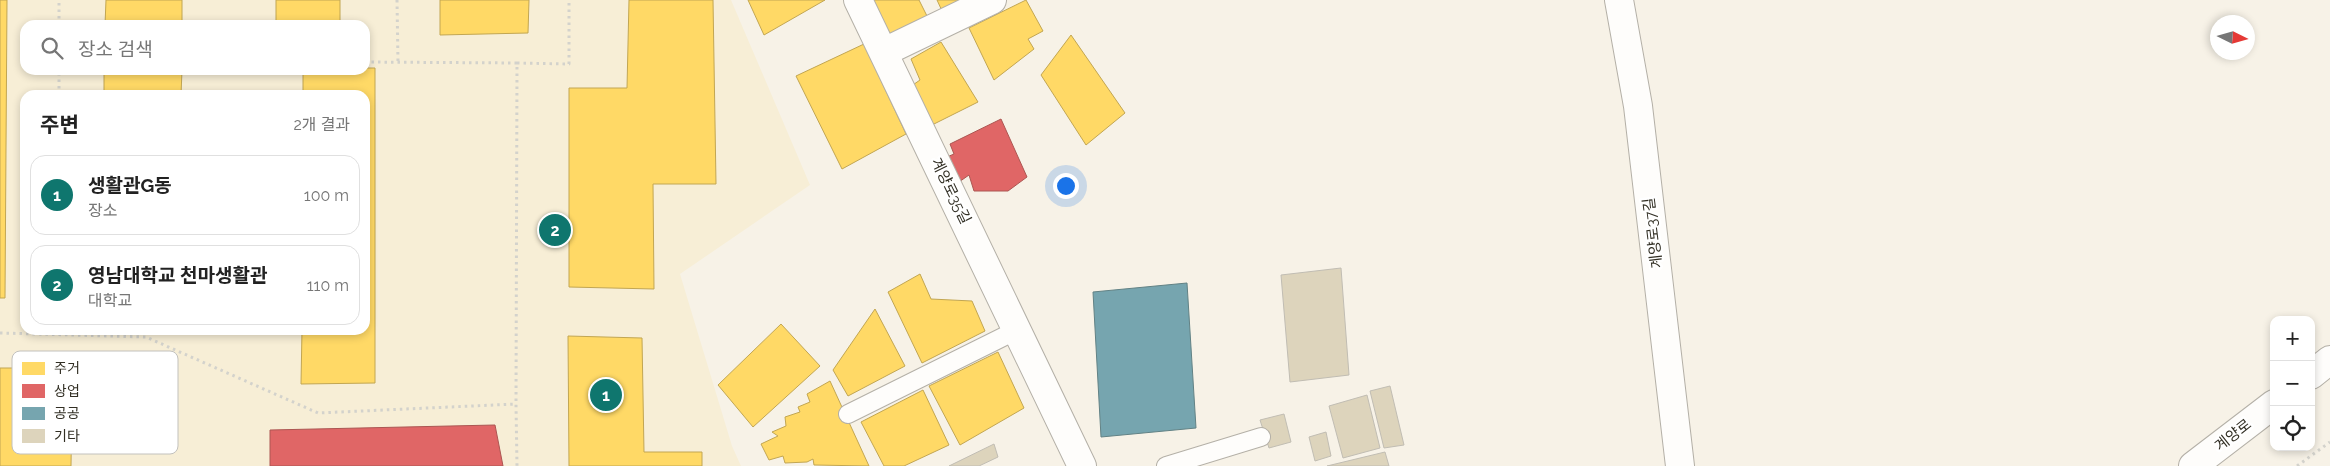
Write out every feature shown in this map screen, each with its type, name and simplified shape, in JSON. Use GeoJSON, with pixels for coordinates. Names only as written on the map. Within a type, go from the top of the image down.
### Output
{"type":"FeatureCollection","features":[{"type":"Feature","properties":{"kind":"street","name":"계양로35길"},"geometry":{"type":"LineString","coordinates":[[858,0],[1082,466]]}},
{"type":"Feature","properties":{"kind":"street"},"geometry":{"type":"LineString","coordinates":[[884,52],[992,0]]}},
{"type":"Feature","properties":{"kind":"street","name":"계양로37길"},"geometry":{"type":"LineString","coordinates":[[1619,0],[1638,106],[1680,466]]}},
{"type":"Feature","properties":{"kind":"street"},"geometry":{"type":"LineString","coordinates":[[2315,372],[2330,360]]}},
{"type":"Feature","properties":{"kind":"street","name":"계양로"},"geometry":{"type":"LineString","coordinates":[[2193,466],[2271,406]]}},
{"type":"Feature","properties":{"kind":"lane"},"geometry":{"type":"LineString","coordinates":[[848,414],[1017,330]]}},
{"type":"Feature","properties":{"kind":"lane"},"geometry":{"type":"LineString","coordinates":[[1166,466],[1261,437]]}},
{"type":"Feature","properties":{"kind":"path"},"geometry":{"type":"LineString","coordinates":[[59,0],[59,20]]}},
{"type":"Feature","properties":{"kind":"path"},"geometry":{"type":"LineString","coordinates":[[397,0],[398,62]]}},
{"type":"Feature","properties":{"kind":"path"},"geometry":{"type":"LineString","coordinates":[[370,62],[569,64],[569,0]]}},
{"type":"Feature","properties":{"kind":"path"},"geometry":{"type":"LineString","coordinates":[[517,63],[517,466]]}},
{"type":"Feature","properties":{"kind":"path"},"geometry":{"type":"LineString","coordinates":[[59,75],[59,90]]}},
{"type":"Feature","properties":{"kind":"path"},"geometry":{"type":"LineString","coordinates":[[0,333],[20,333]]}},
{"type":"Feature","properties":{"kind":"path"},"geometry":{"type":"LineString","coordinates":[[124,335],[146,336],[318,413],[516,404]]}},
{"type":"Feature","properties":{"kind":"path"},"geometry":{"type":"LineString","coordinates":[[2296,466],[2330,442]]}},
{"type":"Feature","properties":{"kind":"shaded area"},"geometry":{"type":"Polygon","coordinates":[[[0,0],[731,0],[810,185],[680,274],[732,446],[741,466],[0,466],[0,0]]]}},
{"type":"Feature","properties":{"kind":"building: 주거"},"geometry":{"type":"Polygon","coordinates":[[[0,0],[7,0],[5,298],[0,298],[0,0]]]}},
{"type":"Feature","properties":{"kind":"building: 주거"},"geometry":{"type":"Polygon","coordinates":[[[106,0],[182,0],[182,20],[105,20],[106,0]]]}},
{"type":"Feature","properties":{"kind":"building: 주거"},"geometry":{"type":"Polygon","coordinates":[[[276,0],[340,0],[340,20],[276,20],[276,0]]]}},
{"type":"Feature","properties":{"kind":"building: 주거"},"geometry":{"type":"Polygon","coordinates":[[[440,0],[529,0],[528,33],[440,35],[440,0]]]}},
{"type":"Feature","properties":{"kind":"building: 주거"},"geometry":{"type":"Polygon","coordinates":[[[629,0],[713,0],[716,184],[653,184],[654,289],[569,287],[569,88],[627,88],[629,0]]]}},
{"type":"Feature","properties":{"kind":"building: 주거"},"geometry":{"type":"Polygon","coordinates":[[[748,0],[825,0],[764,35],[748,0]]]}},
{"type":"Feature","properties":{"kind":"building: 주거"},"geometry":{"type":"Polygon","coordinates":[[[866,0],[919,0],[930,22],[896,40],[881,34],[866,0]]]}},
{"type":"Feature","properties":{"kind":"building: 주거"},"geometry":{"type":"Polygon","coordinates":[[[937,0],[969,0],[943,13],[937,0]]]}},
{"type":"Feature","properties":{"kind":"building: 주거"},"geometry":{"type":"Polygon","coordinates":[[[1026,0],[1043,31],[1028,39],[1034,49],[994,80],[969,28],[1026,0]]]}},
{"type":"Feature","properties":{"kind":"building: 주거"},"geometry":{"type":"Polygon","coordinates":[[[1071,35],[1125,113],[1086,145],[1041,75],[1071,35]]]}},
{"type":"Feature","properties":{"kind":"building: 주거"},"geometry":{"type":"Polygon","coordinates":[[[941,42],[978,102],[930,126],[910,87],[920,80],[911,59],[941,42]]]}},
{"type":"Feature","properties":{"kind":"building: 주거"},"geometry":{"type":"Polygon","coordinates":[[[864,44],[906,134],[842,169],[796,76],[864,44]]]}},
{"type":"Feature","properties":{"kind":"building: 주거"},"geometry":{"type":"Polygon","coordinates":[[[370,68],[375,68],[375,383],[301,384],[302,335],[370,335],[370,90],[303,90],[303,75],[370,75],[370,68]]]}},
{"type":"Feature","properties":{"kind":"building: 주거"},"geometry":{"type":"Polygon","coordinates":[[[104,75],[182,75],[181,90],[104,90],[104,75]]]}},
{"type":"Feature","properties":{"kind":"building: 주거"},"geometry":{"type":"Polygon","coordinates":[[[920,274],[931,299],[972,301],[985,331],[922,363],[888,292],[920,274]]]}},
{"type":"Feature","properties":{"kind":"building: 주거"},"geometry":{"type":"Polygon","coordinates":[[[875,309],[905,366],[848,396],[833,370],[875,309]]]}},
{"type":"Feature","properties":{"kind":"building: 주거"},"geometry":{"type":"Polygon","coordinates":[[[781,324],[820,366],[753,427],[718,385],[781,324]]]}},
{"type":"Feature","properties":{"kind":"building: 주거"},"geometry":{"type":"Polygon","coordinates":[[[568,336],[642,338],[644,452],[702,452],[702,466],[569,466],[568,336]]]}},
{"type":"Feature","properties":{"kind":"building: 주거"},"geometry":{"type":"Polygon","coordinates":[[[998,352],[1024,408],[960,445],[929,386],[998,352]]]}},
{"type":"Feature","properties":{"kind":"building: 주거"},"geometry":{"type":"Polygon","coordinates":[[[0,368],[12,368],[12,454],[71,454],[71,466],[0,466],[0,368]]]}},
{"type":"Feature","properties":{"kind":"building: 주거"},"geometry":{"type":"Polygon","coordinates":[[[830,381],[869,466],[814,465],[813,459],[807,462],[785,463],[783,456],[769,460],[761,444],[778,436],[772,432],[786,426],[785,417],[800,412],[798,407],[810,402],[807,394],[830,381]]]}},
{"type":"Feature","properties":{"kind":"building: 주거"},"geometry":{"type":"Polygon","coordinates":[[[923,390],[949,445],[904,466],[884,466],[861,422],[923,390]]]}},
{"type":"Feature","properties":{"kind":"building: 상업"},"geometry":{"type":"Polygon","coordinates":[[[1001,119],[1027,177],[1008,191],[974,191],[969,175],[959,182],[947,157],[954,154],[950,144],[1001,119]]]}},
{"type":"Feature","properties":{"kind":"building: 상업"},"geometry":{"type":"Polygon","coordinates":[[[495,425],[503,466],[270,466],[270,430],[495,425]]]}},
{"type":"Feature","properties":{"kind":"building: 공공"},"geometry":{"type":"Polygon","coordinates":[[[1187,283],[1196,428],[1101,437],[1093,292],[1187,283]]]}},
{"type":"Feature","properties":{"kind":"building: 기타"},"geometry":{"type":"Polygon","coordinates":[[[1341,268],[1349,375],[1290,382],[1281,275],[1341,268]]]}},
{"type":"Feature","properties":{"kind":"building: 기타"},"geometry":{"type":"Polygon","coordinates":[[[1390,386],[1404,445],[1384,448],[1370,391],[1390,386]]]}},
{"type":"Feature","properties":{"kind":"building: 기타"},"geometry":{"type":"Polygon","coordinates":[[[1367,395],[1380,448],[1343,458],[1329,406],[1367,395]]]}},
{"type":"Feature","properties":{"kind":"building: 기타"},"geometry":{"type":"Polygon","coordinates":[[[1284,414],[1291,442],[1269,448],[1260,420],[1284,414]]]}},
{"type":"Feature","properties":{"kind":"building: 기타"},"geometry":{"type":"Polygon","coordinates":[[[1326,432],[1331,456],[1315,461],[1309,437],[1326,432]]]}},
{"type":"Feature","properties":{"kind":"building: 기타"},"geometry":{"type":"Polygon","coordinates":[[[994,444],[998,457],[979,466],[949,466],[994,444]]]}},
{"type":"Feature","properties":{"kind":"building: 기타"},"geometry":{"type":"Polygon","coordinates":[[[1385,452],[1389,466],[1327,466],[1385,452]]]}},
{"type":"Feature","properties":{"kind":"place","name":"영남대학교 천마생활관"},"geometry":{"type":"Point","coordinates":[555,230]}},
{"type":"Feature","properties":{"kind":"place","name":"생활관G동"},"geometry":{"type":"Point","coordinates":[606,395]}}]}
